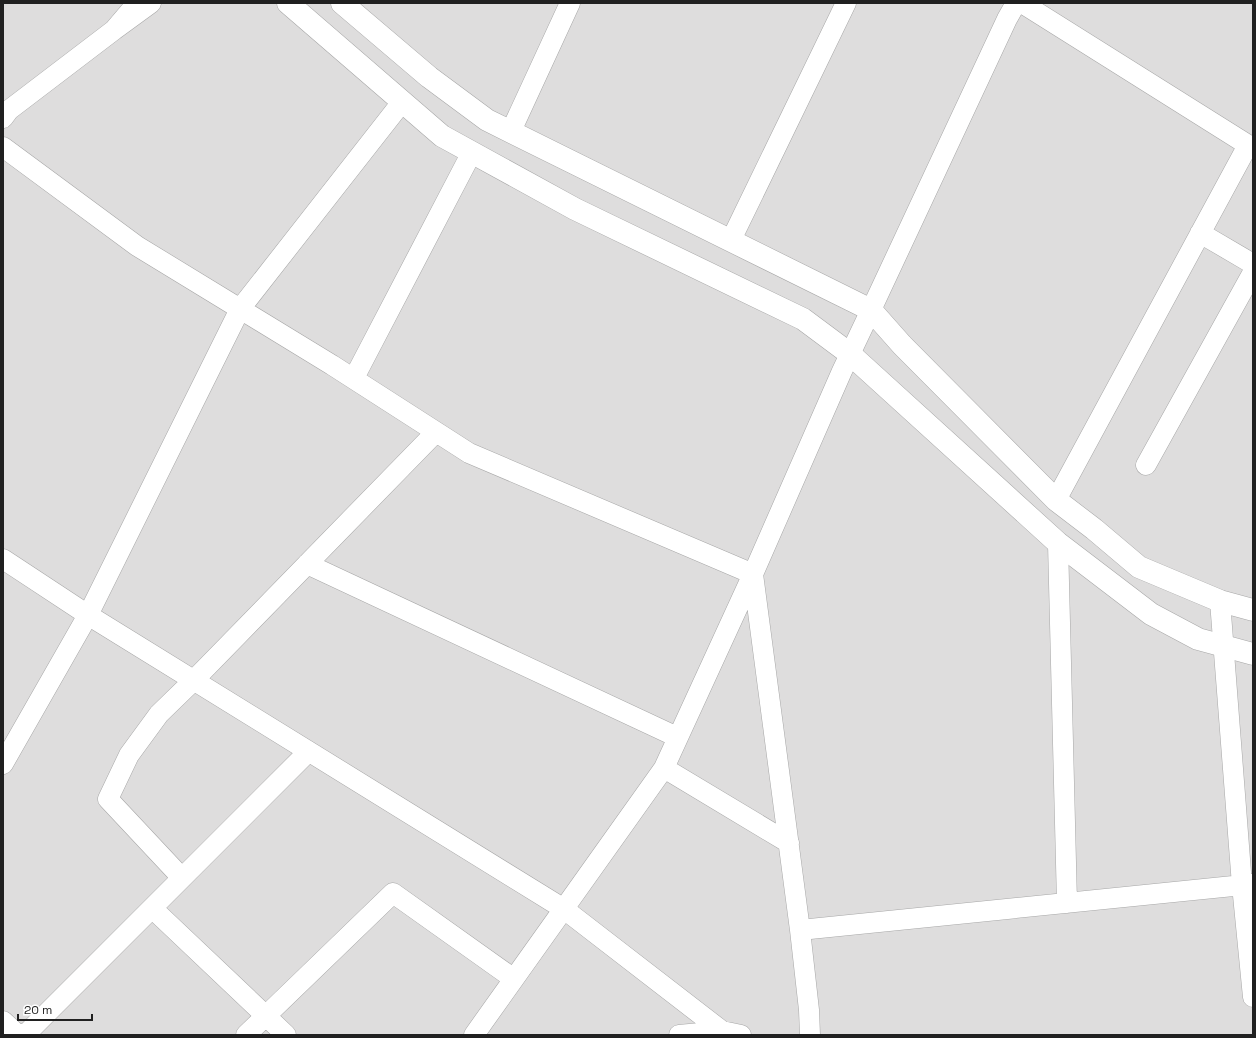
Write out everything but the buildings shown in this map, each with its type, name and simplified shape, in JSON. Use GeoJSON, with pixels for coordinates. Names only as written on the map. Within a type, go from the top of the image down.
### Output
{"type":"FeatureCollection","features":[{"type":"Feature","properties":{"kind":"street"},"geometry":{"type":"LineString","coordinates":[[114,30],[137,3]]}},
{"type":"Feature","properties":{"kind":"street"},"geometry":{"type":"LineString","coordinates":[[3,118],[9,110],[152,3]]}},
{"type":"Feature","properties":{"kind":"street"},"geometry":{"type":"LineString","coordinates":[[288,3],[442,136],[575,208],[803,319],[850,354],[1058,543],[1150,614],[1198,639],[1253,654]]}},
{"type":"Feature","properties":{"kind":"street"},"geometry":{"type":"LineString","coordinates":[[342,3],[429,77],[487,120],[871,310],[902,345],[1056,500],[1094,529],[1139,567],[1220,601],[1253,610]]}},
{"type":"Feature","properties":{"kind":"street"},"geometry":{"type":"LineString","coordinates":[[511,131],[570,3]]}},
{"type":"Feature","properties":{"kind":"street"},"geometry":{"type":"LineString","coordinates":[[731,240],[846,3]]}},
{"type":"Feature","properties":{"kind":"street"},"geometry":{"type":"LineString","coordinates":[[474,1035],[664,768],[753,574],[850,354],[1007,19],[1016,3]]}},
{"type":"Feature","properties":{"kind":"street"},"geometry":{"type":"LineString","coordinates":[[1022,3],[1248,145],[1056,500]]}},
{"type":"Feature","properties":{"kind":"street"},"geometry":{"type":"LineString","coordinates":[[3,764],[88,615],[240,308],[402,102]]}},
{"type":"Feature","properties":{"kind":"street"},"geometry":{"type":"LineString","coordinates":[[3,147],[137,246],[354,378],[469,453],[753,574]]}},
{"type":"Feature","properties":{"kind":"street"},"geometry":{"type":"LineString","coordinates":[[354,378],[472,152]]}},
{"type":"Feature","properties":{"kind":"street"},"geometry":{"type":"LineString","coordinates":[[1200,233],[1253,264]]}},
{"type":"Feature","properties":{"kind":"street"},"geometry":{"type":"LineString","coordinates":[[1146,465],[1253,272]]}},
{"type":"Feature","properties":{"kind":"street"},"geometry":{"type":"LineString","coordinates":[[182,878],[108,799],[129,755],[159,714],[436,432]]}},
{"type":"Feature","properties":{"kind":"street"},"geometry":{"type":"LineString","coordinates":[[1058,543],[1067,903]]}},
{"type":"Feature","properties":{"kind":"street"},"geometry":{"type":"LineString","coordinates":[[3,559],[193,681],[564,909],[722,1031]]}},
{"type":"Feature","properties":{"kind":"street"},"geometry":{"type":"LineString","coordinates":[[307,564],[677,737]]}},
{"type":"Feature","properties":{"kind":"street"},"geometry":{"type":"LineString","coordinates":[[753,574],[800,930],[809,1010],[810,1035]]}},
{"type":"Feature","properties":{"kind":"street"},"geometry":{"type":"LineString","coordinates":[[1220,601],[1223,646],[1247,884],[1253,997]]}},
{"type":"Feature","properties":{"kind":"street"},"geometry":{"type":"LineString","coordinates":[[25,1035],[308,752]]}},
{"type":"Feature","properties":{"kind":"street"},"geometry":{"type":"LineString","coordinates":[[664,768],[789,843]]}},
{"type":"Feature","properties":{"kind":"street"},"geometry":{"type":"LineString","coordinates":[[800,930],[1247,884]]}},
{"type":"Feature","properties":{"kind":"street"},"geometry":{"type":"LineString","coordinates":[[246,1035],[393,893],[514,979]]}},
{"type":"Feature","properties":{"kind":"street"},"geometry":{"type":"LineString","coordinates":[[152,908],[286,1035]]}},
{"type":"Feature","properties":{"kind":"street"},"geometry":{"type":"LineString","coordinates":[[3,1021],[18,1035]]}},
{"type":"Feature","properties":{"kind":"street"},"geometry":{"type":"LineString","coordinates":[[679,1035],[722,1031],[741,1035]]}},
{"type":"Feature","properties":{"kind":"shaded area"},"geometry":{"type":"Polygon","coordinates":[[[3,3],[1253,3],[1253,1035],[3,1035],[3,3]]]}}]}
